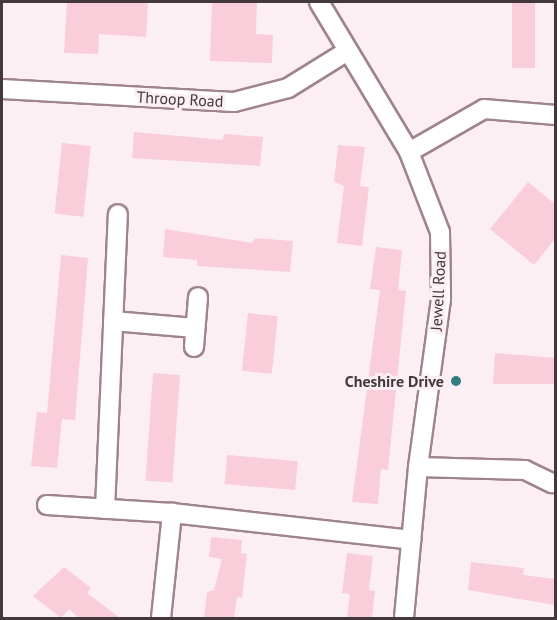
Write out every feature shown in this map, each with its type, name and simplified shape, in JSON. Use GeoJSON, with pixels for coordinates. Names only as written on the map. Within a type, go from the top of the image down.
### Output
{"type":"FeatureCollection","features":[{"type":"Feature","properties":{"kind":"street","name":"Jewell Road"},"geometry":{"type":"LineString","coordinates":[[319,2],[346,52],[409,152],[431,201],[442,262],[418,467],[404,618]]}},
{"type":"Feature","properties":{"kind":"street","name":"Throop Road"},"geometry":{"type":"LineString","coordinates":[[2,89],[234,102],[288,88],[346,52]]}},
{"type":"Feature","properties":{"kind":"street"},"geometry":{"type":"LineString","coordinates":[[409,152],[484,109],[555,115]]}},
{"type":"Feature","properties":{"kind":"street"},"geometry":{"type":"LineString","coordinates":[[105,509],[118,214]]}},
{"type":"Feature","properties":{"kind":"street"},"geometry":{"type":"LineString","coordinates":[[194,347],[198,297]]}},
{"type":"Feature","properties":{"kind":"street"},"geometry":{"type":"LineString","coordinates":[[113,321],[195,328]]}},
{"type":"Feature","properties":{"kind":"street"},"geometry":{"type":"LineString","coordinates":[[418,467],[525,470],[552,483]]}},
{"type":"Feature","properties":{"kind":"street"},"geometry":{"type":"LineString","coordinates":[[47,506],[172,513],[411,540]]}},
{"type":"Feature","properties":{"kind":"street"},"geometry":{"type":"LineString","coordinates":[[161,618],[172,513]]}},
{"type":"Feature","properties":{"kind":"building"},"geometry":{"type":"Polygon","coordinates":[[[67,2],[148,2],[146,37],[99,34],[98,54],[64,53],[67,2]]]}},
{"type":"Feature","properties":{"kind":"building"},"geometry":{"type":"Polygon","coordinates":[[[212,2],[257,2],[256,34],[273,35],[272,63],[210,61],[212,2]]]}},
{"type":"Feature","properties":{"kind":"building"},"geometry":{"type":"Polygon","coordinates":[[[512,2],[535,2],[535,68],[512,68],[512,2]]]}},
{"type":"Feature","properties":{"kind":"building"},"geometry":{"type":"Polygon","coordinates":[[[134,132],[223,140],[224,134],[263,137],[260,166],[132,158],[134,132]]]}},
{"type":"Feature","properties":{"kind":"building"},"geometry":{"type":"Polygon","coordinates":[[[62,143],[91,146],[83,217],[55,214],[62,143]]]}},
{"type":"Feature","properties":{"kind":"building"},"geometry":{"type":"Polygon","coordinates":[[[338,145],[365,147],[360,186],[369,187],[362,246],[337,243],[344,186],[334,182],[338,145]]]}},
{"type":"Feature","properties":{"kind":"building"},"geometry":{"type":"Polygon","coordinates":[[[528,182],[555,204],[555,239],[534,265],[490,229],[528,182]]]}},
{"type":"Feature","properties":{"kind":"building"},"geometry":{"type":"Polygon","coordinates":[[[165,229],[252,243],[255,238],[293,241],[290,272],[197,266],[197,260],[163,257],[165,229]]]}},
{"type":"Feature","properties":{"kind":"building"},"geometry":{"type":"Polygon","coordinates":[[[376,247],[402,250],[398,290],[406,291],[388,470],[381,469],[378,504],[352,502],[380,290],[370,289],[376,247]]]}},
{"type":"Feature","properties":{"kind":"building"},"geometry":{"type":"Polygon","coordinates":[[[61,255],[88,258],[75,420],[62,419],[57,468],[31,466],[37,412],[47,413],[61,255]]]}},
{"type":"Feature","properties":{"kind":"building"},"geometry":{"type":"Polygon","coordinates":[[[248,313],[278,316],[272,374],[242,371],[248,313]]]}},
{"type":"Feature","properties":{"kind":"building"},"geometry":{"type":"Polygon","coordinates":[[[495,353],[555,358],[555,384],[493,384],[495,353]]]}},
{"type":"Feature","properties":{"kind":"building"},"geometry":{"type":"Polygon","coordinates":[[[153,373],[180,375],[172,483],[145,481],[153,373]]]}},
{"type":"Feature","properties":{"kind":"building"},"geometry":{"type":"Polygon","coordinates":[[[227,455],[298,461],[295,490],[224,484],[227,455]]]}},
{"type":"Feature","properties":{"kind":"building"},"geometry":{"type":"Polygon","coordinates":[[[211,537],[242,540],[241,553],[247,554],[242,598],[237,597],[234,618],[204,618],[207,592],[214,590],[222,559],[209,557],[211,537]]]}},
{"type":"Feature","properties":{"kind":"building"},"geometry":{"type":"Polygon","coordinates":[[[347,553],[373,556],[369,590],[375,591],[372,618],[347,618],[350,594],[342,593],[347,553]]]}},
{"type":"Feature","properties":{"kind":"building"},"geometry":{"type":"Polygon","coordinates":[[[471,562],[524,568],[523,575],[555,579],[555,605],[468,590],[471,562]]]}},
{"type":"Feature","properties":{"kind":"building"},"geometry":{"type":"Polygon","coordinates":[[[64,567],[91,588],[87,593],[120,618],[79,618],[69,609],[61,618],[33,596],[64,567]]]}},
{"type":"Feature","properties":{"kind":"place","name":"Cheshire Drive"},"geometry":{"type":"Point","coordinates":[456,381]}}]}
